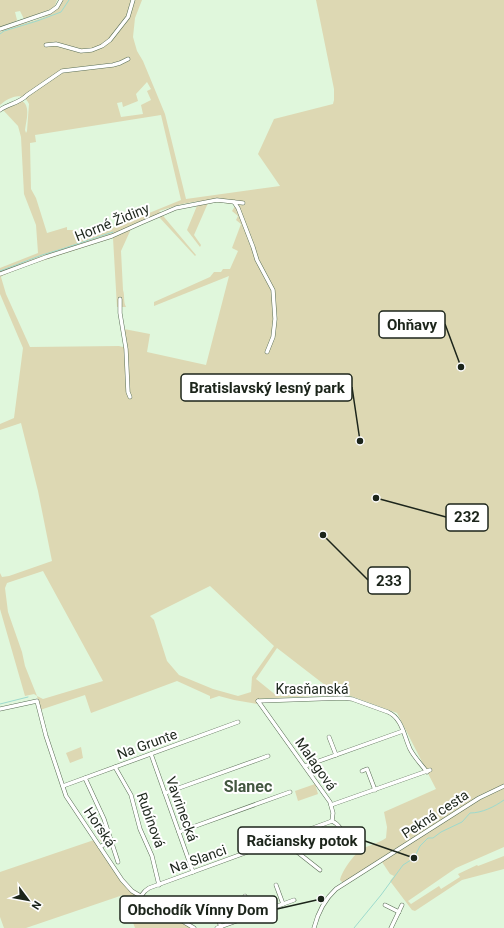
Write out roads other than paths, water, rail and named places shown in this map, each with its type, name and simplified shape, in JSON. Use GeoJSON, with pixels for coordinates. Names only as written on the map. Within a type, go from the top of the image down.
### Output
{"type":"FeatureCollection","features":[{"type":"Feature","properties":{"kind":"street"},"geometry":{"type":"LineString","coordinates":[[0,29],[50,12],[57,7],[61,0]]}},
{"type":"Feature","properties":{"kind":"street"},"geometry":{"type":"LineString","coordinates":[[46,45],[56,44],[76,50],[92,50],[105,43],[126,21],[133,0]]}},
{"type":"Feature","properties":{"kind":"street"},"geometry":{"type":"LineString","coordinates":[[0,110],[10,104],[23,100],[27,95],[62,71],[117,64],[128,59]]}},
{"type":"Feature","properties":{"kind":"street","name":"Horné Židiny"},"geometry":{"type":"LineString","coordinates":[[0,274],[112,236],[176,208],[217,200],[243,203]]}},
{"type":"Feature","properties":{"kind":"street"},"geometry":{"type":"LineString","coordinates":[[234,202],[238,208],[257,260],[273,290],[275,319],[273,337],[267,352]]}},
{"type":"Feature","properties":{"kind":"street"},"geometry":{"type":"LineString","coordinates":[[120,299],[120,313],[126,349],[128,392],[130,397]]}},
{"type":"Feature","properties":{"kind":"street","name":"Krasňanská"},"geometry":{"type":"LineString","coordinates":[[258,701],[349,698],[394,715],[398,720],[411,750],[428,771],[375,790]]}},
{"type":"Feature","properties":{"kind":"street","name":"Horská"},"geometry":{"type":"LineString","coordinates":[[0,709],[37,701],[45,733],[68,799],[126,885],[141,896],[194,928]]}},
{"type":"Feature","properties":{"kind":"street","name":"Malagová"},"geometry":{"type":"LineString","coordinates":[[258,701],[332,805],[332,821]]}},
{"type":"Feature","properties":{"kind":"street","name":"Na Grunte"},"geometry":{"type":"LineString","coordinates":[[63,786],[238,722]]}},
{"type":"Feature","properties":{"kind":"street"},"geometry":{"type":"LineString","coordinates":[[305,766],[403,732]]}},
{"type":"Feature","properties":{"kind":"street"},"geometry":{"type":"LineString","coordinates":[[328,737],[336,755]]}},
{"type":"Feature","properties":{"kind":"street","name":"Vavrinecká"},"geometry":{"type":"LineString","coordinates":[[151,754],[193,872]]}},
{"type":"Feature","properties":{"kind":"street"},"geometry":{"type":"LineString","coordinates":[[165,793],[268,756]]}},
{"type":"Feature","properties":{"kind":"street","name":"Rubínová"},"geometry":{"type":"LineString","coordinates":[[115,767],[134,802],[140,829],[152,856],[159,884]]}},
{"type":"Feature","properties":{"kind":"street"},"geometry":{"type":"LineString","coordinates":[[332,805],[375,790],[367,769],[362,771]]}},
{"type":"Feature","properties":{"kind":"street"},"geometry":{"type":"LineString","coordinates":[[85,778],[104,819],[118,862]]}},
{"type":"Feature","properties":{"kind":"street","name":"Pekná cesta"},"geometry":{"type":"LineString","coordinates":[[314,928],[321,907],[336,889],[479,798],[504,786]]}},
{"type":"Feature","properties":{"kind":"street"},"geometry":{"type":"LineString","coordinates":[[179,832],[290,792]]}},
{"type":"Feature","properties":{"kind":"street"},"geometry":{"type":"LineString","coordinates":[[332,821],[342,831],[346,842]]}},
{"type":"Feature","properties":{"kind":"street","name":"Na Slanci"},"geometry":{"type":"LineString","coordinates":[[141,896],[145,891],[159,884],[332,821]]}},
{"type":"Feature","properties":{"kind":"street"},"geometry":{"type":"LineString","coordinates":[[100,847],[111,840]]}},
{"type":"Feature","properties":{"kind":"street"},"geometry":{"type":"LineString","coordinates":[[282,840],[320,870]]}},
{"type":"Feature","properties":{"kind":"street"},"geometry":{"type":"LineString","coordinates":[[276,885],[283,904]]}},
{"type":"Feature","properties":{"kind":"street"},"geometry":{"type":"LineString","coordinates":[[245,896],[252,915]]}},
{"type":"Feature","properties":{"kind":"street"},"geometry":{"type":"LineString","coordinates":[[214,908],[219,927],[294,900]]}},
{"type":"Feature","properties":{"kind":"street"},"geometry":{"type":"LineString","coordinates":[[385,905],[399,912]]}},
{"type":"Feature","properties":{"kind":"street"},"geometry":{"type":"LineString","coordinates":[[391,928],[402,905]]}},
{"type":"Feature","properties":{"kind":"waterway"},"geometry":{"type":"LineString","coordinates":[[0,34],[4,31],[61,12],[69,0]]}},
{"type":"Feature","properties":{"kind":"waterway"},"geometry":{"type":"LineString","coordinates":[[0,271],[42,255],[113,232]]}},
{"type":"Feature","properties":{"kind":"waterway"},"geometry":{"type":"LineString","coordinates":[[0,704],[28,697]]}},
{"type":"Feature","properties":{"kind":"waterway"},"geometry":{"type":"LineString","coordinates":[[354,928],[403,865],[414,858],[420,846],[428,838],[433,838],[441,832],[462,822],[470,813],[488,809],[504,800]]}},
{"type":"Feature","properties":{"kind":"place","name":"Ohňavy"},"geometry":{"type":"Point","coordinates":[461,367]}},
{"type":"Feature","properties":{"kind":"place","name":"Bratislavský lesný park"},"geometry":{"type":"Point","coordinates":[360,441]}},
{"type":"Feature","properties":{"kind":"place","name":"232"},"geometry":{"type":"Point","coordinates":[376,498]}},
{"type":"Feature","properties":{"kind":"place","name":"233"},"geometry":{"type":"Point","coordinates":[323,535]}},
{"type":"Feature","properties":{"kind":"place","name":"Račiansky potok"},"geometry":{"type":"Point","coordinates":[414,858]}},
{"type":"Feature","properties":{"kind":"place","name":"Obchodík Vínny Dom"},"geometry":{"type":"Point","coordinates":[321,899]}},
{"type":"Feature","properties":{"kind":"district","name":"Slanec"},"geometry":{"type":"Point","coordinates":[248,786]}}]}
